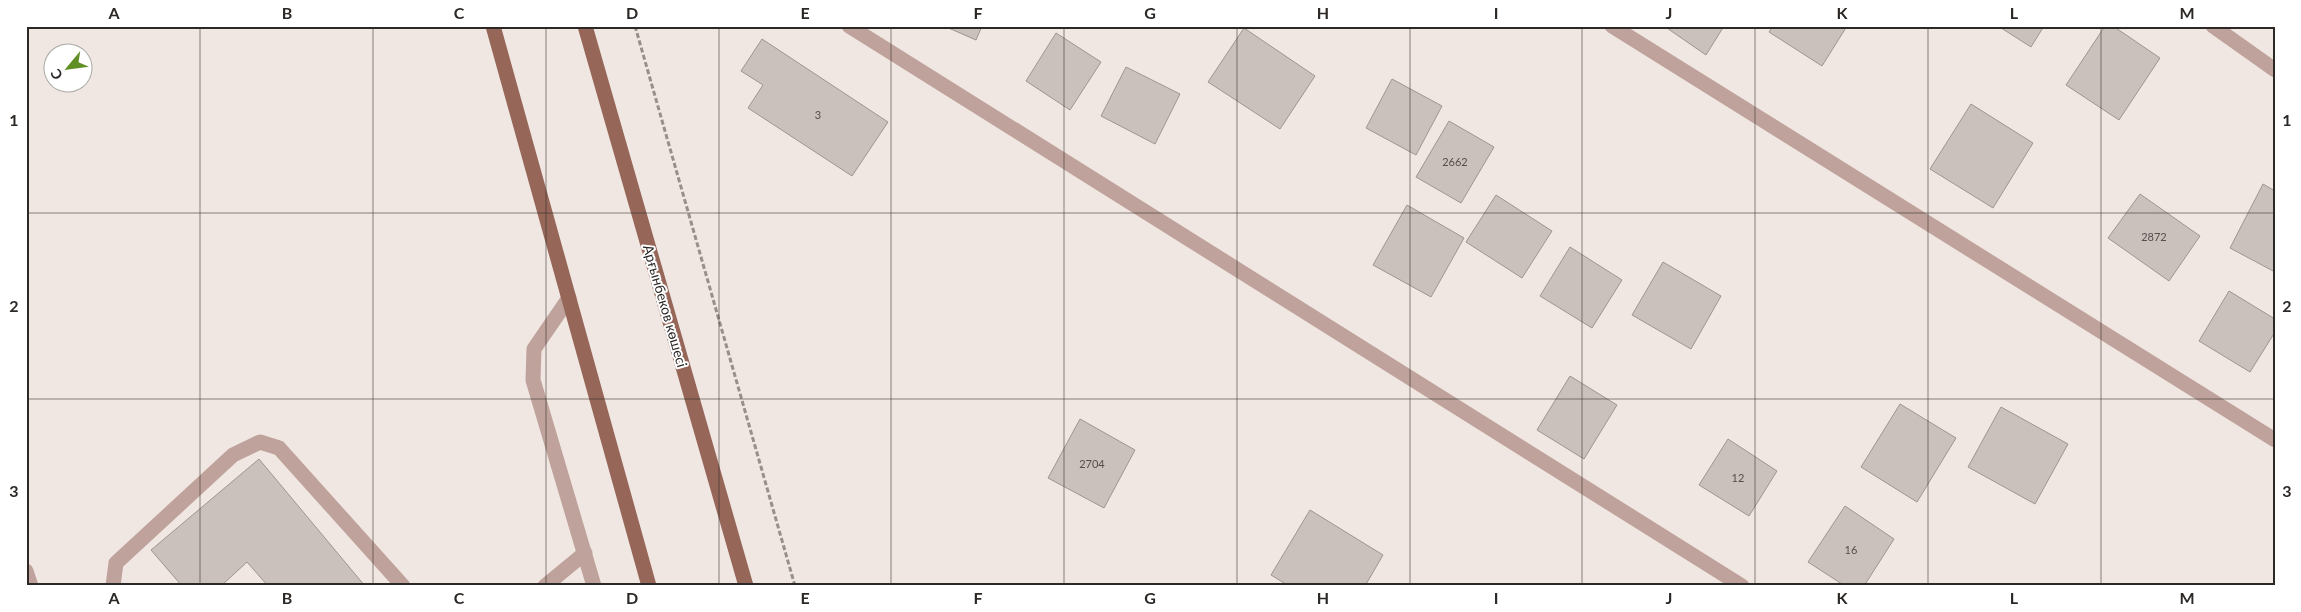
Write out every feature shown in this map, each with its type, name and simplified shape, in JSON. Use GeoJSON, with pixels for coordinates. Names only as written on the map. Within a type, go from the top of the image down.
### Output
{"type":"FeatureCollection","features":[{"type":"Feature","properties":{"kind":"main road"},"geometry":{"type":"LineString","coordinates":[[493,26],[649,586]]}},
{"type":"Feature","properties":{"kind":"main road","name":"Арғынбеков көшесі"},"geometry":{"type":"LineString","coordinates":[[585,26],[746,586]]}},
{"type":"Feature","properties":{"kind":"street"},"geometry":{"type":"LineString","coordinates":[[849,26],[1742,586]]}},
{"type":"Feature","properties":{"kind":"street"},"geometry":{"type":"LineString","coordinates":[[1612,26],[2275,440]]}},
{"type":"Feature","properties":{"kind":"street"},"geometry":{"type":"LineString","coordinates":[[2213,26],[2275,70]]}},
{"type":"Feature","properties":{"kind":"street"},"geometry":{"type":"LineString","coordinates":[[569,298],[534,350],[533,380],[594,586]]}},
{"type":"Feature","properties":{"kind":"street"},"geometry":{"type":"LineString","coordinates":[[113,586],[116,563],[233,456],[260,442],[279,448],[404,586]]}},
{"type":"Feature","properties":{"kind":"street"},"geometry":{"type":"LineString","coordinates":[[545,586],[585,553]]}},
{"type":"Feature","properties":{"kind":"street"},"geometry":{"type":"LineString","coordinates":[[26,571],[31,586]]}},
{"type":"Feature","properties":{"kind":"path"},"geometry":{"type":"LineString","coordinates":[[635,26],[795,586]]}},
{"type":"Feature","properties":{"kind":"building"},"geometry":{"type":"Polygon","coordinates":[[[944,26],[982,26],[976,40],[944,26]]]}},
{"type":"Feature","properties":{"kind":"building"},"geometry":{"type":"Polygon","coordinates":[[[1664,26],[1724,26],[1706,55],[1664,26]]]}},
{"type":"Feature","properties":{"kind":"building"},"geometry":{"type":"Polygon","coordinates":[[[1773,26],[1847,26],[1822,66],[1769,32],[1773,26]]]}},
{"type":"Feature","properties":{"kind":"building"},"geometry":{"type":"Polygon","coordinates":[[[1998,26],[2044,26],[2031,47],[1998,26]]]}},
{"type":"Feature","properties":{"kind":"building"},"geometry":{"type":"Polygon","coordinates":[[[2105,26],[2113,26],[2160,58],[2119,120],[2066,85],[2105,26]]]}},
{"type":"Feature","properties":{"kind":"building"},"geometry":{"type":"Polygon","coordinates":[[[1244,28],[1315,76],[1280,129],[1208,82],[1244,28]]]}},
{"type":"Feature","properties":{"kind":"building"},"geometry":{"type":"Polygon","coordinates":[[[1056,33],[1101,62],[1070,110],[1026,81],[1056,33]]]}},
{"type":"Feature","properties":{"kind":"building"},"geometry":{"type":"Polygon","coordinates":[[[762,39],[888,122],[852,176],[748,108],[763,85],[741,71],[762,39]]]}},
{"type":"Feature","properties":{"kind":"building"},"geometry":{"type":"Polygon","coordinates":[[[1126,67],[1180,94],[1155,144],[1101,116],[1126,67]]]}},
{"type":"Feature","properties":{"kind":"building"},"geometry":{"type":"Polygon","coordinates":[[[1392,79],[1442,106],[1416,155],[1366,128],[1392,79]]]}},
{"type":"Feature","properties":{"kind":"building"},"geometry":{"type":"Polygon","coordinates":[[[1971,104],[2033,143],[1993,208],[1930,169],[1971,104]]]}},
{"type":"Feature","properties":{"kind":"building"},"geometry":{"type":"Polygon","coordinates":[[[1449,121],[1494,147],[1461,203],[1416,177],[1449,121]]]}},
{"type":"Feature","properties":{"kind":"building"},"geometry":{"type":"Polygon","coordinates":[[[2263,184],[2275,191],[2275,272],[2230,248],[2263,184]]]}},
{"type":"Feature","properties":{"kind":"building"},"geometry":{"type":"Polygon","coordinates":[[[2140,194],[2200,236],[2169,281],[2108,238],[2140,194]]]}},
{"type":"Feature","properties":{"kind":"building"},"geometry":{"type":"Polygon","coordinates":[[[1496,195],[1552,231],[1522,278],[1466,242],[1496,195]]]}},
{"type":"Feature","properties":{"kind":"building"},"geometry":{"type":"Polygon","coordinates":[[[1407,205],[1464,238],[1431,297],[1373,265],[1407,205]]]}},
{"type":"Feature","properties":{"kind":"building"},"geometry":{"type":"Polygon","coordinates":[[[1570,247],[1622,280],[1592,328],[1540,296],[1570,247]]]}},
{"type":"Feature","properties":{"kind":"building"},"geometry":{"type":"Polygon","coordinates":[[[1663,262],[1721,296],[1691,349],[1632,315],[1663,262]]]}},
{"type":"Feature","properties":{"kind":"building"},"geometry":{"type":"Polygon","coordinates":[[[2229,291],[2275,319],[2275,332],[2250,372],[2199,341],[2229,291]]]}},
{"type":"Feature","properties":{"kind":"building"},"geometry":{"type":"Polygon","coordinates":[[[1570,376],[1617,405],[1584,459],[1537,430],[1570,376]]]}},
{"type":"Feature","properties":{"kind":"building"},"geometry":{"type":"Polygon","coordinates":[[[1900,404],[1956,438],[1917,502],[1861,467],[1900,404]]]}},
{"type":"Feature","properties":{"kind":"building"},"geometry":{"type":"Polygon","coordinates":[[[2001,407],[2068,444],[2035,504],[1968,467],[2001,407]]]}},
{"type":"Feature","properties":{"kind":"building"},"geometry":{"type":"Polygon","coordinates":[[[1080,419],[1135,450],[1104,508],[1048,478],[1080,419]]]}},
{"type":"Feature","properties":{"kind":"building"},"geometry":{"type":"Polygon","coordinates":[[[1728,439],[1777,471],[1749,516],[1699,485],[1728,439]]]}},
{"type":"Feature","properties":{"kind":"building"},"geometry":{"type":"Polygon","coordinates":[[[259,459],[365,586],[268,586],[247,562],[221,586],[182,586],[151,550],[259,459]]]}},
{"type":"Feature","properties":{"kind":"building"},"geometry":{"type":"Polygon","coordinates":[[[1845,506],[1894,539],[1864,586],[1845,586],[1808,562],[1845,506]]]}},
{"type":"Feature","properties":{"kind":"building"},"geometry":{"type":"Polygon","coordinates":[[[1310,510],[1383,555],[1365,586],[1289,586],[1271,575],[1310,510]]]}}]}
